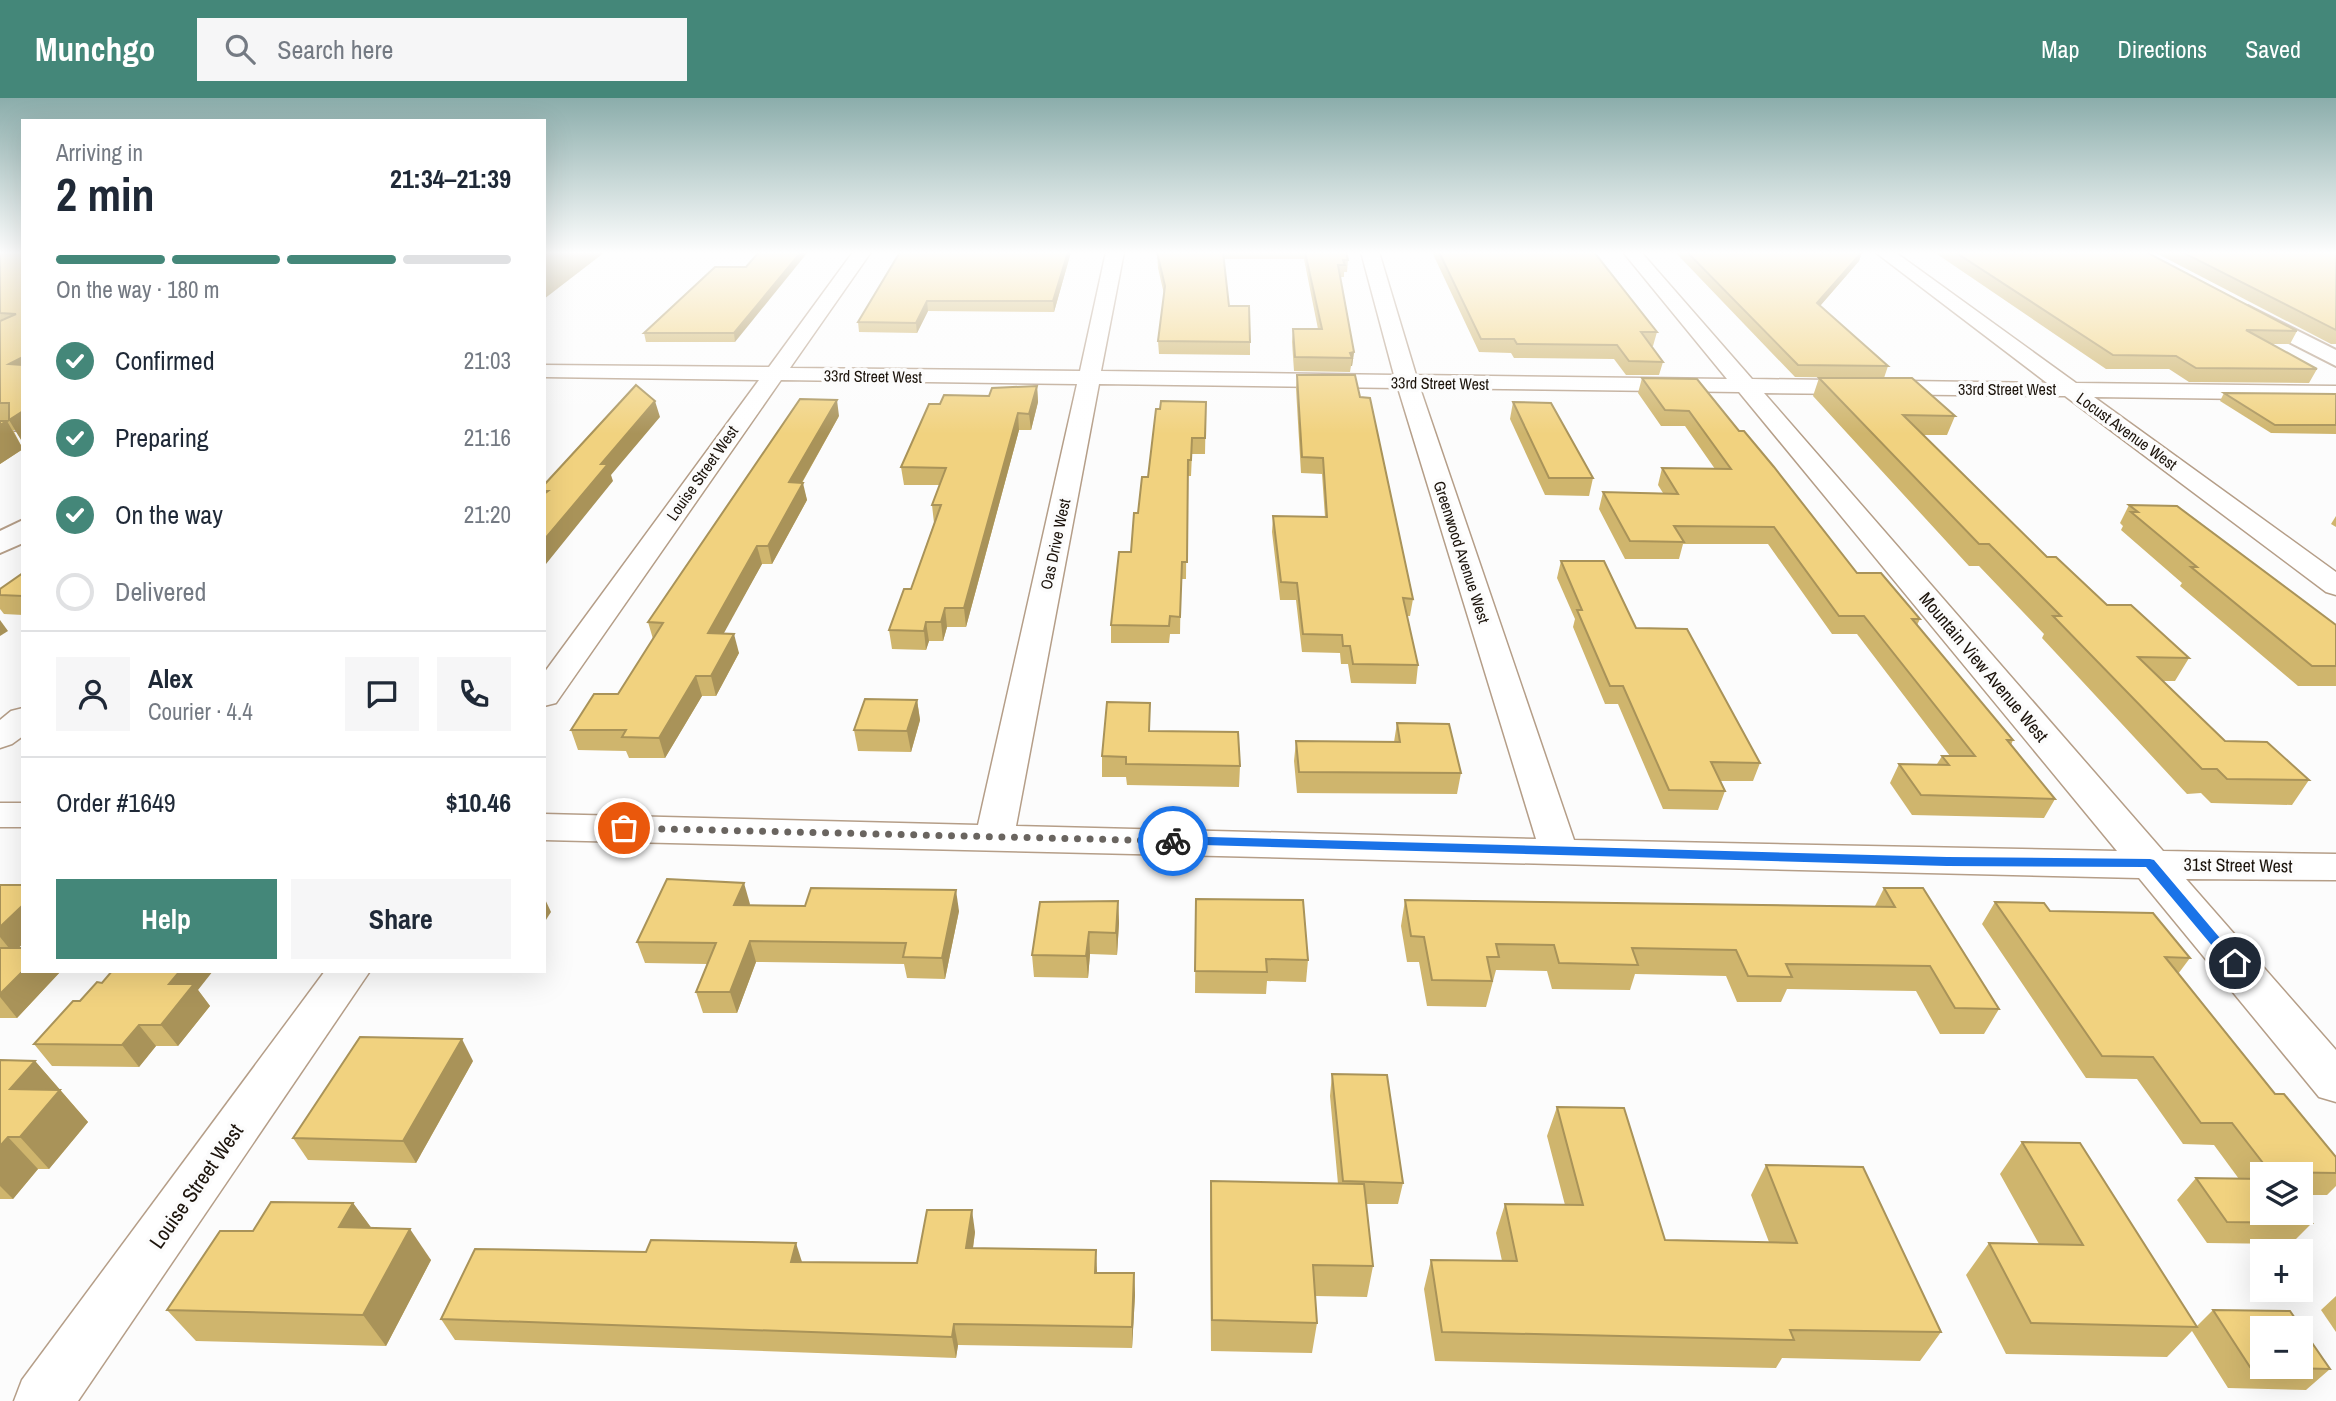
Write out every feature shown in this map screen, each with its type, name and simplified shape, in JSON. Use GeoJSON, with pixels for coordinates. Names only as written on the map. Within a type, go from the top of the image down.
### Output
{"type":"FeatureCollection","features":[{"type":"Feature","properties":{"kind":"street","name":"Louise Street West"},"geometry":{"type":"LineString","coordinates":[[546,693],[817,313]]}},
{"type":"Feature","properties":{"kind":"street","name":"Oas Drive West"},"geometry":{"type":"LineString","coordinates":[[995,836],[1103,313]]}},
{"type":"Feature","properties":{"kind":"street","name":"Greenwood Avenue West"},"geometry":{"type":"LineString","coordinates":[[1387,313],[1407,382],[1559,851]]}},
{"type":"Feature","properties":{"kind":"street","name":"Mountain View Avenue West"},"geometry":{"type":"LineString","coordinates":[[1684,313],[2336,1083]]}},
{"type":"Feature","properties":{"kind":"street","name":"Locust Avenue West"},"geometry":{"type":"LineString","coordinates":[[1967,313],[2336,586]]}},
{"type":"Feature","properties":{"kind":"street"},"geometry":{"type":"LineString","coordinates":[[2250,313],[2336,359]]}},
{"type":"Feature","properties":{"kind":"street","name":"33rd Street West"},"geometry":{"type":"LineString","coordinates":[[546,372],[2336,393]]}},
{"type":"Feature","properties":{"kind":"street"},"geometry":{"type":"LineString","coordinates":[[0,439],[21,439]]}},
{"type":"Feature","properties":{"kind":"street"},"geometry":{"type":"LineString","coordinates":[[0,518],[21,505]]}},
{"type":"Feature","properties":{"kind":"street"},"geometry":{"type":"LineString","coordinates":[[0,544],[21,530]]}},
{"type":"Feature","properties":{"kind":"street"},"geometry":{"type":"LineString","coordinates":[[0,737],[21,720]]}},
{"type":"Feature","properties":{"kind":"street"},"geometry":{"type":"LineString","coordinates":[[0,815],[21,815]]}},
{"type":"Feature","properties":{"kind":"street","name":"31st Street West"},"geometry":{"type":"LineString","coordinates":[[546,827],[995,836],[1947,862],[2336,867]]}},
{"type":"Feature","properties":{"kind":"street","name":"Louise Street West"},"geometry":{"type":"LineString","coordinates":[[43,1401],[348,973]]}},
{"type":"Feature","properties":{"kind":"building"},"geometry":{"type":"Polygon","coordinates":[[[0,313],[21,313],[21,358],[9,364],[21,365],[21,412],[9,420],[9,403],[0,403],[0,321],[16,314],[0,313]]]}},
{"type":"Feature","properties":{"kind":"building"},"geometry":{"type":"Polygon","coordinates":[[[666,313],[751,313],[734,333],[644,333],[666,313]]]}},
{"type":"Feature","properties":{"kind":"building"},"geometry":{"type":"Polygon","coordinates":[[[864,313],[921,313],[916,323],[858,322],[864,313]]]}},
{"type":"Feature","properties":{"kind":"building"},"geometry":{"type":"Polygon","coordinates":[[[1162,313],[1249,313],[1250,342],[1158,341],[1162,313]]]}},
{"type":"Feature","properties":{"kind":"building"},"geometry":{"type":"Polygon","coordinates":[[[1318,313],[1347,313],[1354,352],[1350,353],[1352,358],[1295,357],[1293,329],[1322,329],[1318,313]]]}},
{"type":"Feature","properties":{"kind":"building"},"geometry":{"type":"Polygon","coordinates":[[[1468,313],[1642,313],[1657,332],[1641,332],[1663,362],[1629,361],[1617,345],[1517,344],[1514,339],[1481,339],[1468,313]]]}},
{"type":"Feature","properties":{"kind":"building"},"geometry":{"type":"Polygon","coordinates":[[[1747,313],[1828,313],[1888,366],[1798,365],[1747,313]]]}},
{"type":"Feature","properties":{"kind":"building"},"geometry":{"type":"Polygon","coordinates":[[[2048,313],[2262,313],[2297,331],[2246,330],[2317,369],[2196,368],[2176,356],[2113,355],[2048,313]]]}},
{"type":"Feature","properties":{"kind":"building"},"geometry":{"type":"Polygon","coordinates":[[[2302,313],[2336,313],[2336,330],[2302,313]]]}},
{"type":"Feature","properties":{"kind":"building"},"geometry":{"type":"Polygon","coordinates":[[[1297,375],[1355,375],[1360,397],[1370,398],[1413,599],[1403,598],[1418,665],[1353,664],[1350,646],[1343,646],[1342,635],[1303,634],[1297,583],[1281,582],[1273,516],[1327,517],[1323,458],[1302,457],[1297,375]]]}},
{"type":"Feature","properties":{"kind":"building"},"geometry":{"type":"Polygon","coordinates":[[[1642,378],[1697,379],[1739,431],[1744,431],[1774,467],[1857,573],[1881,573],[1920,619],[1912,619],[2013,740],[2007,740],[2055,799],[1921,795],[1899,764],[1949,765],[1942,756],[1975,756],[1864,616],[1839,616],[1774,527],[1674,526],[1684,542],[1630,541],[1603,492],[1678,494],[1662,468],[1731,469],[1689,411],[1665,410],[1642,378]]]}},
{"type":"Feature","properties":{"kind":"building"},"geometry":{"type":"Polygon","coordinates":[[[1819,378],[1912,378],[1955,416],[1903,415],[2047,557],[2056,557],[2107,605],[2131,605],[2189,658],[2138,657],[2225,741],[2267,742],[2309,780],[2227,779],[2217,769],[2202,769],[2053,616],[2061,616],[1989,544],[1979,544],[1819,378]]]}},
{"type":"Feature","properties":{"kind":"building"},"geometry":{"type":"Polygon","coordinates":[[[636,385],[655,401],[601,464],[608,464],[546,538],[546,483],[636,385]]]}},
{"type":"Feature","properties":{"kind":"building"},"geometry":{"type":"Polygon","coordinates":[[[1037,386],[1029,414],[1018,413],[964,608],[945,608],[941,622],[926,622],[924,631],[889,630],[904,589],[911,589],[941,505],[932,505],[946,468],[901,467],[929,404],[940,404],[944,395],[989,396],[992,388],[1037,386]]]}},
{"type":"Feature","properties":{"kind":"building"},"geometry":{"type":"Polygon","coordinates":[[[2224,393],[2336,394],[2336,425],[2275,425],[2224,393]]]}},
{"type":"Feature","properties":{"kind":"building"},"geometry":{"type":"Polygon","coordinates":[[[800,399],[837,400],[789,482],[803,483],[768,546],[757,546],[708,633],[734,634],[711,676],[696,676],[659,738],[622,737],[626,730],[571,730],[594,694],[618,694],[663,623],[648,622],[800,399]]]}},
{"type":"Feature","properties":{"kind":"building"},"geometry":{"type":"Polygon","coordinates":[[[1161,401],[1206,402],[1205,438],[1192,438],[1191,460],[1188,460],[1187,562],[1182,562],[1180,617],[1170,616],[1169,626],[1111,625],[1119,552],[1131,552],[1134,513],[1138,513],[1142,477],[1148,477],[1156,409],[1160,409],[1161,401]]]}},
{"type":"Feature","properties":{"kind":"building"},"geometry":{"type":"Polygon","coordinates":[[[1513,402],[1551,403],[1593,478],[1549,478],[1513,402]]]}},
{"type":"Feature","properties":{"kind":"building"},"geometry":{"type":"Polygon","coordinates":[[[2129,505],[2177,506],[2336,625],[2336,666],[2312,666],[2191,567],[2197,567],[2131,512],[2138,512],[2129,505]]]}},
{"type":"Feature","properties":{"kind":"building"},"geometry":{"type":"Polygon","coordinates":[[[1561,561],[1604,561],[1636,628],[1687,629],[1760,763],[1711,762],[1725,791],[1669,790],[1623,686],[1610,686],[1577,610],[1582,610],[1561,561]]]}},
{"type":"Feature","properties":{"kind":"building"},"geometry":{"type":"Polygon","coordinates":[[[21,574],[21,596],[0,595],[0,589],[21,574]]]}},
{"type":"Feature","properties":{"kind":"building"},"geometry":{"type":"Polygon","coordinates":[[[865,699],[917,700],[907,731],[854,730],[865,699]]]}},
{"type":"Feature","properties":{"kind":"building"},"geometry":{"type":"Polygon","coordinates":[[[1107,702],[1150,703],[1149,731],[1238,732],[1240,766],[1126,764],[1126,757],[1102,756],[1107,702]]]}},
{"type":"Feature","properties":{"kind":"building"},"geometry":{"type":"Polygon","coordinates":[[[1397,723],[1449,724],[1461,773],[1299,772],[1296,741],[1400,742],[1397,723]]]}},
{"type":"Feature","properties":{"kind":"building"},"geometry":{"type":"Polygon","coordinates":[[[667,879],[744,883],[734,905],[805,906],[811,888],[956,890],[942,958],[903,957],[906,943],[750,941],[730,992],[696,992],[716,943],[637,942],[667,879]]]}},
{"type":"Feature","properties":{"kind":"building"},"geometry":{"type":"Polygon","coordinates":[[[0,885],[21,885],[21,907],[0,927],[0,885]]]}},
{"type":"Feature","properties":{"kind":"building"},"geometry":{"type":"Polygon","coordinates":[[[1884,888],[1923,888],[1999,1009],[1955,1008],[1930,966],[1786,964],[1792,977],[1748,976],[1736,950],[1632,948],[1638,965],[1559,963],[1554,945],[1496,944],[1499,957],[1487,957],[1492,981],[1432,980],[1424,937],[1411,936],[1405,900],[1895,907],[1884,888]]]}},
{"type":"Feature","properties":{"kind":"building"},"geometry":{"type":"Polygon","coordinates":[[[1196,899],[1303,900],[1308,960],[1266,959],[1267,972],[1195,971],[1196,899]]]}},
{"type":"Feature","properties":{"kind":"building"},"geometry":{"type":"Polygon","coordinates":[[[1118,901],[1116,933],[1089,932],[1086,956],[1032,955],[1040,902],[1118,901]]]}},
{"type":"Feature","properties":{"kind":"building"},"geometry":{"type":"Polygon","coordinates":[[[1995,902],[2044,903],[2050,911],[2153,913],[2190,958],[2165,957],[2275,1094],[2284,1094],[2336,1157],[2336,1173],[2313,1173],[2313,1162],[2262,1162],[2232,1123],[2201,1123],[2153,1057],[2102,1056],[1995,902]]]}},
{"type":"Feature","properties":{"kind":"building"},"geometry":{"type":"Polygon","coordinates":[[[0,948],[21,948],[21,973],[0,994],[0,948]]]}},
{"type":"Feature","properties":{"kind":"building"},"geometry":{"type":"Polygon","coordinates":[[[110,973],[178,973],[169,984],[194,984],[161,1025],[139,1025],[122,1045],[34,1044],[73,1001],[80,1001],[97,982],[102,983],[110,973]]]}},
{"type":"Feature","properties":{"kind":"building"},"geometry":{"type":"Polygon","coordinates":[[[360,1037],[462,1039],[403,1141],[293,1138],[360,1037]]]}},
{"type":"Feature","properties":{"kind":"building"},"geometry":{"type":"Polygon","coordinates":[[[0,1060],[35,1061],[10,1089],[60,1090],[20,1137],[8,1137],[0,1146],[0,1060]]]}},
{"type":"Feature","properties":{"kind":"building"},"geometry":{"type":"Polygon","coordinates":[[[1332,1074],[1387,1075],[1403,1183],[1343,1181],[1332,1074]]]}},
{"type":"Feature","properties":{"kind":"building"},"geometry":{"type":"Polygon","coordinates":[[[1557,1107],[1624,1108],[1665,1240],[1797,1243],[1766,1165],[1863,1167],[1941,1332],[1790,1330],[1794,1340],[1442,1332],[1431,1260],[1517,1261],[1505,1204],[1583,1205],[1557,1107]]]}},
{"type":"Feature","properties":{"kind":"building"},"geometry":{"type":"Polygon","coordinates":[[[2022,1142],[2080,1143],[2197,1327],[2031,1323],[1989,1243],[2083,1245],[2022,1142]]]}},
{"type":"Feature","properties":{"kind":"building"},"geometry":{"type":"Polygon","coordinates":[[[2196,1178],[2250,1179],[2250,1222],[2227,1222],[2196,1178]]]}},
{"type":"Feature","properties":{"kind":"building"},"geometry":{"type":"Polygon","coordinates":[[[1211,1181],[1364,1184],[1373,1266],[1313,1265],[1317,1323],[1212,1320],[1211,1181]]]}},
{"type":"Feature","properties":{"kind":"building"},"geometry":{"type":"Polygon","coordinates":[[[271,1202],[353,1203],[339,1227],[410,1229],[363,1315],[167,1310],[220,1231],[253,1231],[271,1202]]]}},
{"type":"Feature","properties":{"kind":"building"},"geometry":{"type":"Polygon","coordinates":[[[927,1210],[972,1210],[966,1248],[1096,1250],[1095,1273],[1134,1273],[1132,1327],[954,1324],[952,1337],[441,1319],[475,1249],[646,1252],[651,1240],[796,1243],[791,1262],[917,1263],[927,1210]]]}},
{"type":"Feature","properties":{"kind":"building"},"geometry":{"type":"Polygon","coordinates":[[[2213,1310],[2290,1311],[2293,1316],[2250,1316],[2250,1367],[2213,1310]]]}},
{"type":"Feature","properties":{"kind":"building"},"geometry":{"type":"Polygon","coordinates":[[[2313,1344],[2330,1369],[2313,1369],[2313,1344]]]}},
{"type":"Feature","properties":{"kind":"way so far"},"geometry":{"type":"LineString","coordinates":[[624,828],[1173,841]]}},
{"type":"Feature","properties":{"kind":"route"},"geometry":{"type":"LineString","coordinates":[[1173,841],[1947,862],[2150,863],[2235,963]]}}]}
